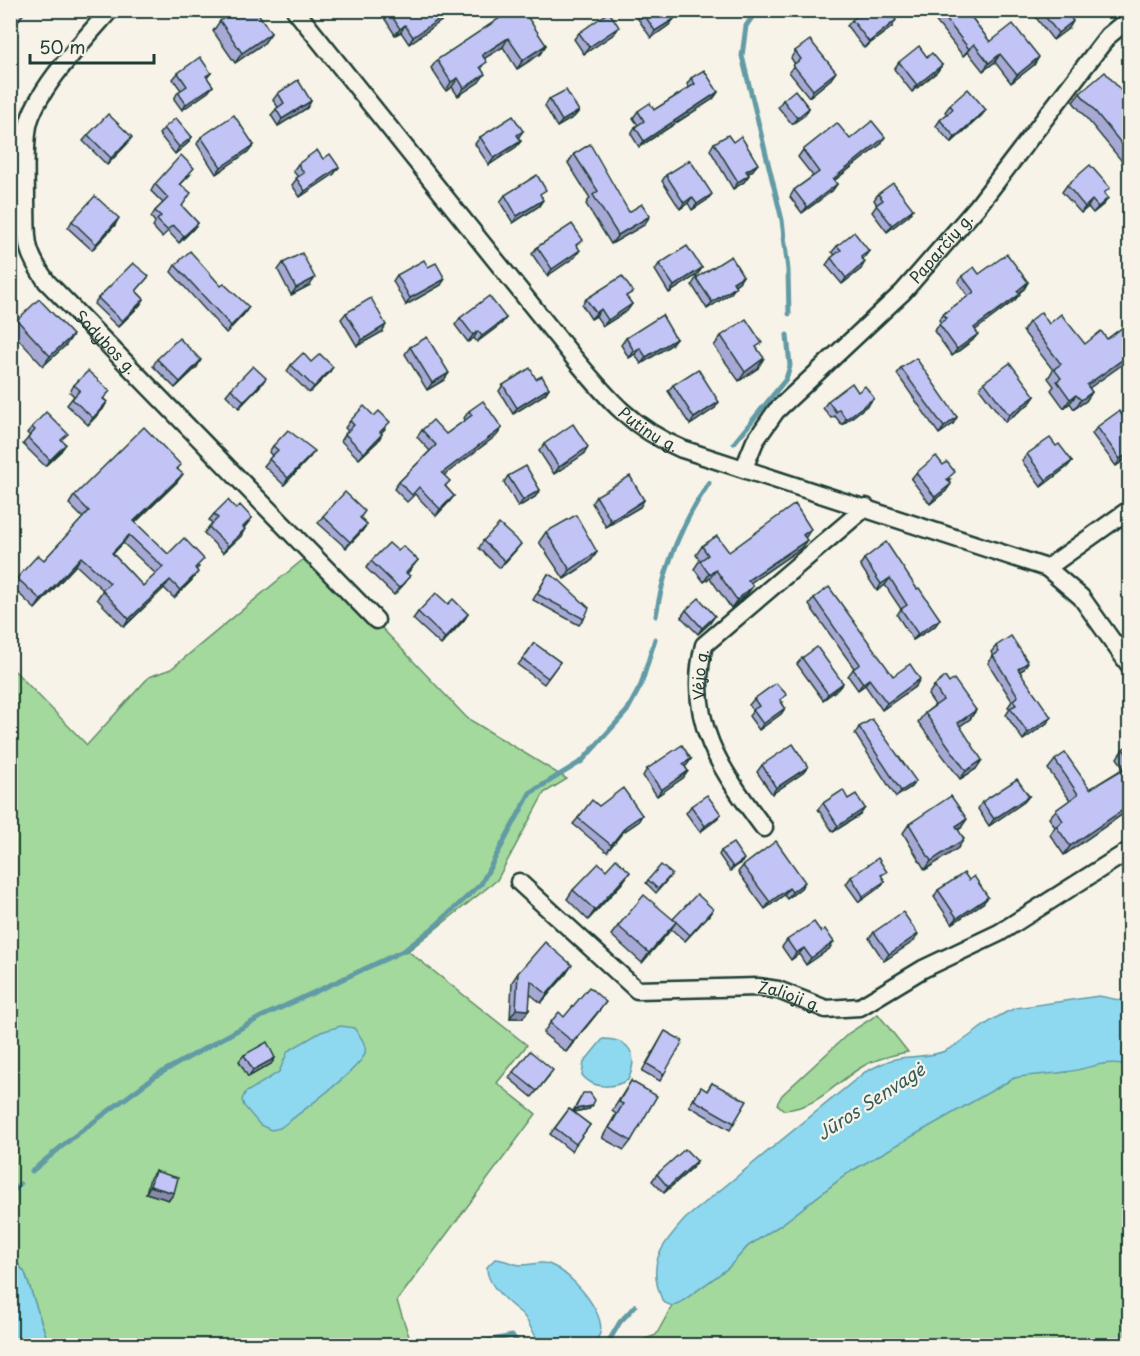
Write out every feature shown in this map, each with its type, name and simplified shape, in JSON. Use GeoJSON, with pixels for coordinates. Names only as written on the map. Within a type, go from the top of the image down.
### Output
{"type":"FeatureCollection","features":[{"type":"Feature","properties":{"kind":"street","name":"Sodybos g."},"geometry":{"type":"LineString","coordinates":[[110,10],[56,76],[39,101],[29,124],[26,160],[27,251],[47,282],[376,620]]}},
{"type":"Feature","properties":{"kind":"street","name":"Putinų g."},"geometry":{"type":"LineString","coordinates":[[295,10],[609,400],[631,421],[655,437],[1047,567],[1081,597],[1130,666]]}},
{"type":"Feature","properties":{"kind":"street","name":"Paparčių g."},"geometry":{"type":"LineString","coordinates":[[744,468],[755,441],[776,411],[903,292],[977,207],[1108,36],[1130,18]]}},
{"type":"Feature","properties":{"kind":"street","name":"Vėjo g."},"geometry":{"type":"LineString","coordinates":[[764,828],[719,765],[707,739],[700,711],[697,672],[704,645],[866,507]]}},
{"type":"Feature","properties":{"kind":"street"},"geometry":{"type":"LineString","coordinates":[[1047,567],[1130,509]]}},
{"type":"Feature","properties":{"kind":"street","name":"Žalioji g."},"geometry":{"type":"LineString","coordinates":[[519,882],[637,990],[758,987],[778,990],[826,1009],[844,1009],[860,1007],[923,969],[999,933],[1130,850]]}},
{"type":"Feature","properties":{"kind":"green space"},"geometry":{"type":"Polygon","coordinates":[[[311,553],[467,718],[567,779],[544,793],[497,880],[408,951],[527,1045],[497,1083],[536,1114],[397,1301],[412,1345],[49,1345],[25,1273],[11,1255],[10,666],[87,745],[149,677],[171,669],[311,553]]]}},
{"type":"Feature","properties":{"kind":"green space"},"geometry":{"type":"Polygon","coordinates":[[[878,1014],[908,1052],[865,1065],[807,1105],[784,1110],[777,1104],[782,1095],[849,1033],[878,1014]]]}},
{"type":"Feature","properties":{"kind":"green space"},"geometry":{"type":"Polygon","coordinates":[[[1115,1062],[1129,1065],[1129,1345],[628,1346],[656,1335],[672,1306],[728,1268],[748,1246],[782,1224],[848,1173],[929,1124],[1014,1078],[1041,1072],[1066,1072],[1090,1064],[1115,1062]]]}},
{"type":"Feature","properties":{"kind":"water"},"geometry":{"type":"Polygon","coordinates":[[[1099,996],[1129,1002],[1129,1065],[1112,1063],[1074,1071],[1014,1078],[848,1173],[782,1224],[748,1246],[728,1268],[681,1302],[672,1306],[663,1302],[656,1277],[658,1257],[685,1219],[865,1072],[891,1060],[932,1055],[945,1051],[997,1017],[1016,1008],[1099,996]]]}},
{"type":"Feature","properties":{"kind":"water"},"geometry":{"type":"Polygon","coordinates":[[[341,1026],[354,1028],[362,1040],[365,1053],[361,1060],[327,1092],[280,1128],[271,1130],[260,1125],[244,1106],[242,1100],[245,1093],[279,1072],[288,1051],[321,1032],[341,1026]]]}},
{"type":"Feature","properties":{"kind":"water"},"geometry":{"type":"Polygon","coordinates":[[[603,1039],[620,1042],[630,1050],[633,1063],[628,1080],[616,1085],[604,1086],[592,1083],[582,1075],[584,1062],[603,1039]]]}},
{"type":"Feature","properties":{"kind":"water"},"geometry":{"type":"Polygon","coordinates":[[[11,1255],[25,1273],[49,1345],[11,1345],[11,1255]]]}},
{"type":"Feature","properties":{"kind":"water"},"geometry":{"type":"Polygon","coordinates":[[[495,1259],[518,1265],[545,1263],[564,1273],[576,1284],[596,1310],[600,1324],[599,1335],[591,1343],[573,1346],[552,1346],[542,1343],[521,1313],[504,1299],[490,1280],[487,1267],[495,1259]]]}},
{"type":"Feature","properties":{"kind":"building"},"geometry":{"type":"Polygon","coordinates":[[[235,10],[256,10],[271,33],[242,53],[220,21],[235,10]]]}},
{"type":"Feature","properties":{"kind":"building"},"geometry":{"type":"Polygon","coordinates":[[[388,10],[447,10],[448,13],[413,37],[405,25],[400,29],[388,10]]]}},
{"type":"Feature","properties":{"kind":"building"},"geometry":{"type":"Polygon","coordinates":[[[512,10],[523,10],[546,45],[523,60],[508,38],[482,55],[487,62],[480,67],[485,74],[464,88],[458,78],[451,82],[437,60],[512,10]]]}},
{"type":"Feature","properties":{"kind":"building"},"geometry":{"type":"Polygon","coordinates":[[[641,10],[676,10],[671,14],[674,19],[655,31],[641,10]]]}},
{"type":"Feature","properties":{"kind":"building"},"geometry":{"type":"Polygon","coordinates":[[[864,10],[879,10],[881,13],[883,10],[889,10],[896,20],[869,42],[852,20],[864,10]]]}},
{"type":"Feature","properties":{"kind":"building"},"geometry":{"type":"Polygon","coordinates":[[[939,10],[966,10],[990,42],[1013,24],[1039,57],[1017,75],[1000,54],[989,63],[974,44],[969,49],[939,10]]]}},
{"type":"Feature","properties":{"kind":"building"},"geometry":{"type":"Polygon","coordinates":[[[1040,10],[1065,10],[1073,21],[1058,33],[1040,10]]]}},
{"type":"Feature","properties":{"kind":"building"},"geometry":{"type":"Polygon","coordinates":[[[609,12],[619,27],[589,47],[579,33],[609,12]]]}},
{"type":"Feature","properties":{"kind":"building"},"geometry":{"type":"Polygon","coordinates":[[[810,40],[836,72],[813,90],[793,65],[801,59],[795,51],[810,40]]]}},
{"type":"Feature","properties":{"kind":"building"},"geometry":{"type":"Polygon","coordinates":[[[919,46],[927,57],[932,53],[942,65],[917,85],[899,62],[919,46]]]}},
{"type":"Feature","properties":{"kind":"building"},"geometry":{"type":"Polygon","coordinates":[[[200,57],[211,73],[206,76],[213,86],[186,104],[178,92],[187,86],[178,73],[200,57]]]}},
{"type":"Feature","properties":{"kind":"building"},"geometry":{"type":"Polygon","coordinates":[[[704,70],[718,92],[644,141],[635,127],[644,121],[638,111],[650,103],[654,110],[695,84],[691,78],[704,70]]]}},
{"type":"Feature","properties":{"kind":"building"},"geometry":{"type":"Polygon","coordinates":[[[1105,72],[1130,101],[1130,154],[1080,93],[1105,72]]]}},
{"type":"Feature","properties":{"kind":"building"},"geometry":{"type":"Polygon","coordinates":[[[298,80],[311,101],[282,119],[276,109],[284,103],[278,93],[298,80]]]}},
{"type":"Feature","properties":{"kind":"building"},"geometry":{"type":"Polygon","coordinates":[[[968,89],[986,110],[955,137],[940,120],[953,109],[950,105],[968,89]]]}},
{"type":"Feature","properties":{"kind":"building"},"geometry":{"type":"Polygon","coordinates":[[[566,90],[579,111],[562,121],[549,99],[566,90]]]}},
{"type":"Feature","properties":{"kind":"building"},"geometry":{"type":"Polygon","coordinates":[[[795,90],[809,108],[797,118],[783,100],[795,90]]]}},
{"type":"Feature","properties":{"kind":"building"},"geometry":{"type":"Polygon","coordinates":[[[108,114],[132,137],[111,158],[88,135],[108,114]]]}},
{"type":"Feature","properties":{"kind":"building"},"geometry":{"type":"Polygon","coordinates":[[[234,115],[254,145],[221,167],[201,137],[234,115]]]}},
{"type":"Feature","properties":{"kind":"building"},"geometry":{"type":"Polygon","coordinates":[[[513,116],[523,131],[517,135],[521,141],[494,158],[480,137],[513,116]]]}},
{"type":"Feature","properties":{"kind":"building"},"geometry":{"type":"Polygon","coordinates":[[[176,118],[192,137],[179,147],[164,128],[176,118]]]}},
{"type":"Feature","properties":{"kind":"building"},"geometry":{"type":"Polygon","coordinates":[[[872,121],[885,137],[833,179],[837,184],[807,207],[794,190],[819,172],[803,150],[837,123],[850,139],[872,121]]]}},
{"type":"Feature","properties":{"kind":"building"},"geometry":{"type":"Polygon","coordinates":[[[728,135],[733,142],[741,136],[758,164],[746,171],[749,175],[738,182],[714,143],[728,135]]]}},
{"type":"Feature","properties":{"kind":"building"},"geometry":{"type":"Polygon","coordinates":[[[590,144],[629,212],[642,204],[650,216],[618,235],[593,195],[598,191],[574,154],[590,144]]]}},
{"type":"Feature","properties":{"kind":"building"},"geometry":{"type":"Polygon","coordinates":[[[317,150],[323,159],[330,154],[339,167],[305,191],[296,178],[304,173],[298,164],[317,150]]]}},
{"type":"Feature","properties":{"kind":"building"},"geometry":{"type":"Polygon","coordinates":[[[181,155],[194,168],[180,184],[191,193],[182,206],[198,223],[184,236],[173,225],[167,230],[157,220],[161,216],[155,211],[168,198],[155,184],[181,155]]]}},
{"type":"Feature","properties":{"kind":"building"},"geometry":{"type":"Polygon","coordinates":[[[690,160],[712,194],[697,204],[692,197],[684,203],[666,175],[690,160]]]}},
{"type":"Feature","properties":{"kind":"building"},"geometry":{"type":"Polygon","coordinates":[[[1090,165],[1110,188],[1104,193],[1108,198],[1098,207],[1092,200],[1085,207],[1067,185],[1090,165]]]}},
{"type":"Feature","properties":{"kind":"building"},"geometry":{"type":"Polygon","coordinates":[[[537,175],[546,190],[540,194],[543,200],[517,216],[505,195],[537,175]]]}},
{"type":"Feature","properties":{"kind":"building"},"geometry":{"type":"Polygon","coordinates":[[[893,183],[913,209],[892,225],[876,205],[883,200],[878,194],[893,183]]]}},
{"type":"Feature","properties":{"kind":"building"},"geometry":{"type":"Polygon","coordinates":[[[95,196],[119,218],[96,244],[72,221],[95,196]]]}},
{"type":"Feature","properties":{"kind":"building"},"geometry":{"type":"Polygon","coordinates":[[[572,224],[583,240],[576,245],[580,250],[552,269],[537,247],[572,224]]]}},
{"type":"Feature","properties":{"kind":"building"},"geometry":{"type":"Polygon","coordinates":[[[854,232],[869,251],[861,257],[865,262],[846,278],[831,258],[841,250],[837,246],[854,232]]]}},
{"type":"Feature","properties":{"kind":"building"},"geometry":{"type":"Polygon","coordinates":[[[687,246],[702,268],[674,286],[659,264],[687,246]]]}},
{"type":"Feature","properties":{"kind":"building"},"geometry":{"type":"Polygon","coordinates":[[[190,251],[221,286],[224,284],[249,307],[231,326],[175,265],[190,251]]]}},
{"type":"Feature","properties":{"kind":"building"},"geometry":{"type":"Polygon","coordinates":[[[302,253],[315,278],[296,288],[283,263],[302,253]]]}},
{"type":"Feature","properties":{"kind":"building"},"geometry":{"type":"Polygon","coordinates":[[[1007,254],[1028,282],[1017,291],[1020,294],[974,328],[978,334],[957,349],[939,324],[947,318],[943,314],[974,292],[962,276],[974,267],[979,274],[1007,254]]]}},
{"type":"Feature","properties":{"kind":"building"},"geometry":{"type":"Polygon","coordinates":[[[731,256],[743,276],[733,282],[736,287],[712,302],[696,278],[731,256]]]}},
{"type":"Feature","properties":{"kind":"building"},"geometry":{"type":"Polygon","coordinates":[[[424,260],[428,267],[436,263],[445,279],[410,298],[397,275],[424,260]]]}},
{"type":"Feature","properties":{"kind":"building"},"geometry":{"type":"Polygon","coordinates":[[[133,263],[149,276],[136,291],[144,299],[122,321],[98,298],[133,263]]]}},
{"type":"Feature","properties":{"kind":"building"},"geometry":{"type":"Polygon","coordinates":[[[622,276],[633,292],[626,296],[632,304],[608,320],[601,309],[596,313],[586,299],[622,276]]]}},
{"type":"Feature","properties":{"kind":"building"},"geometry":{"type":"Polygon","coordinates":[[[489,296],[506,318],[482,336],[478,331],[473,335],[460,318],[489,296]]]}},
{"type":"Feature","properties":{"kind":"building"},"geometry":{"type":"Polygon","coordinates":[[[371,298],[386,325],[362,340],[346,313],[371,298]]]}},
{"type":"Feature","properties":{"kind":"building"},"geometry":{"type":"Polygon","coordinates":[[[39,299],[73,335],[50,356],[17,320],[39,299]]]}},
{"type":"Feature","properties":{"kind":"building"},"geometry":{"type":"Polygon","coordinates":[[[1041,312],[1049,324],[1061,314],[1085,344],[1101,331],[1107,339],[1130,322],[1130,356],[1087,385],[1092,392],[1081,400],[1076,395],[1070,399],[1057,381],[1061,378],[1054,369],[1061,364],[1029,322],[1041,312]]]}},
{"type":"Feature","properties":{"kind":"building"},"geometry":{"type":"Polygon","coordinates":[[[662,315],[676,339],[646,357],[640,348],[634,351],[626,338],[662,315]]]}},
{"type":"Feature","properties":{"kind":"building"},"geometry":{"type":"Polygon","coordinates":[[[746,319],[762,343],[756,347],[764,358],[745,372],[721,336],[746,319]]]}},
{"type":"Feature","properties":{"kind":"building"},"geometry":{"type":"Polygon","coordinates":[[[427,337],[449,373],[432,383],[410,347],[427,337]]]}},
{"type":"Feature","properties":{"kind":"building"},"geometry":{"type":"Polygon","coordinates":[[[179,338],[201,360],[180,382],[157,359],[179,338]]]}},
{"type":"Feature","properties":{"kind":"building"},"geometry":{"type":"Polygon","coordinates":[[[303,353],[311,362],[320,354],[333,367],[314,387],[291,365],[303,353]]]}},
{"type":"Feature","properties":{"kind":"building"},"geometry":{"type":"Polygon","coordinates":[[[916,358],[957,417],[944,427],[901,368],[916,358]]]}},
{"type":"Feature","properties":{"kind":"building"},"geometry":{"type":"Polygon","coordinates":[[[1010,363],[1035,396],[1009,415],[984,382],[1010,363]]]}},
{"type":"Feature","properties":{"kind":"building"},"geometry":{"type":"Polygon","coordinates":[[[253,366],[266,378],[244,401],[231,389],[253,366]]]}},
{"type":"Feature","properties":{"kind":"building"},"geometry":{"type":"Polygon","coordinates":[[[530,368],[536,379],[542,376],[549,388],[517,408],[503,385],[530,368]]]}},
{"type":"Feature","properties":{"kind":"building"},"geometry":{"type":"Polygon","coordinates":[[[698,369],[719,402],[694,418],[673,385],[698,369]]]}},
{"type":"Feature","properties":{"kind":"building"},"geometry":{"type":"Polygon","coordinates":[[[88,371],[110,391],[103,399],[107,402],[93,418],[72,399],[80,390],[74,385],[88,371]]]}},
{"type":"Feature","properties":{"kind":"building"},"geometry":{"type":"Polygon","coordinates":[[[852,383],[858,392],[865,386],[874,398],[846,419],[839,409],[836,412],[828,401],[852,383]]]}},
{"type":"Feature","properties":{"kind":"building"},"geometry":{"type":"Polygon","coordinates":[[[483,401],[502,428],[442,473],[450,481],[445,486],[454,496],[440,509],[419,487],[412,495],[399,482],[436,445],[422,430],[433,420],[446,434],[472,415],[469,411],[483,401]]]}},
{"type":"Feature","properties":{"kind":"building"},"geometry":{"type":"Polygon","coordinates":[[[364,406],[374,416],[379,411],[390,422],[364,453],[345,434],[354,425],[350,421],[364,406]]]}},
{"type":"Feature","properties":{"kind":"building"},"geometry":{"type":"Polygon","coordinates":[[[1119,411],[1130,426],[1130,453],[1120,459],[1097,427],[1119,411]]]}},
{"type":"Feature","properties":{"kind":"building"},"geometry":{"type":"Polygon","coordinates":[[[46,412],[68,434],[61,440],[66,444],[50,460],[28,438],[35,430],[32,427],[46,412]]]}},
{"type":"Feature","properties":{"kind":"building"},"geometry":{"type":"Polygon","coordinates":[[[573,424],[588,447],[559,467],[544,444],[573,424]]]}},
{"type":"Feature","properties":{"kind":"building"},"geometry":{"type":"Polygon","coordinates":[[[144,427],[181,465],[177,469],[183,474],[134,521],[168,554],[184,538],[204,559],[195,568],[198,572],[180,590],[170,580],[129,619],[102,590],[110,583],[81,557],[41,600],[17,578],[38,555],[44,560],[89,511],[74,496],[144,427]],[[129,535],[112,553],[143,586],[163,567],[129,535]]]}},
{"type":"Feature","properties":{"kind":"building"},"geometry":{"type":"Polygon","coordinates":[[[288,430],[315,451],[288,478],[269,459],[278,450],[273,446],[288,430]]]}},
{"type":"Feature","properties":{"kind":"building"},"geometry":{"type":"Polygon","coordinates":[[[1050,438],[1056,446],[1059,444],[1072,461],[1046,480],[1027,454],[1050,438]]]}},
{"type":"Feature","properties":{"kind":"building"},"geometry":{"type":"Polygon","coordinates":[[[936,456],[943,465],[947,462],[955,472],[947,479],[951,484],[935,497],[916,473],[936,456]]]}},
{"type":"Feature","properties":{"kind":"building"},"geometry":{"type":"Polygon","coordinates":[[[526,466],[540,490],[523,500],[508,476],[526,466]]]}},
{"type":"Feature","properties":{"kind":"building"},"geometry":{"type":"Polygon","coordinates":[[[630,476],[644,500],[611,521],[596,496],[630,476]]]}},
{"type":"Feature","properties":{"kind":"building"},"geometry":{"type":"Polygon","coordinates":[[[345,492],[365,511],[360,518],[367,524],[350,542],[323,516],[345,492]]]}},
{"type":"Feature","properties":{"kind":"building"},"geometry":{"type":"Polygon","coordinates":[[[228,500],[236,509],[240,505],[252,518],[243,527],[245,529],[228,546],[209,527],[218,518],[214,514],[228,500]]]}},
{"type":"Feature","properties":{"kind":"building"},"geometry":{"type":"Polygon","coordinates":[[[795,504],[811,529],[803,535],[807,540],[748,580],[753,586],[737,600],[716,570],[709,574],[700,561],[708,555],[702,546],[717,536],[729,552],[795,504]]]}},
{"type":"Feature","properties":{"kind":"building"},"geometry":{"type":"Polygon","coordinates":[[[576,515],[597,552],[570,570],[546,532],[576,515]]]}},
{"type":"Feature","properties":{"kind":"building"},"geometry":{"type":"Polygon","coordinates":[[[499,524],[521,544],[505,561],[483,541],[499,524]]]}},
{"type":"Feature","properties":{"kind":"building"},"geometry":{"type":"Polygon","coordinates":[[[886,542],[940,619],[918,634],[901,609],[907,605],[890,578],[881,584],[864,559],[886,542]]]}},
{"type":"Feature","properties":{"kind":"building"},"geometry":{"type":"Polygon","coordinates":[[[389,543],[398,551],[403,546],[418,560],[406,573],[410,576],[399,588],[371,561],[389,543]]]}},
{"type":"Feature","properties":{"kind":"building"},"geometry":{"type":"Polygon","coordinates":[[[548,574],[558,579],[589,608],[584,619],[537,594],[548,574]]]}},
{"type":"Feature","properties":{"kind":"building"},"geometry":{"type":"Polygon","coordinates":[[[829,587],[893,676],[910,664],[920,679],[887,703],[869,679],[863,683],[853,669],[860,664],[814,598],[829,587]]]}},
{"type":"Feature","properties":{"kind":"building"},"geometry":{"type":"Polygon","coordinates":[[[436,593],[448,604],[453,599],[468,614],[445,638],[418,612],[436,593]]]}},
{"type":"Feature","properties":{"kind":"building"},"geometry":{"type":"Polygon","coordinates":[[[699,598],[715,616],[702,628],[686,610],[699,598]]]}},
{"type":"Feature","properties":{"kind":"building"},"geometry":{"type":"Polygon","coordinates":[[[1011,636],[1028,662],[1018,669],[1051,717],[1028,733],[1010,708],[1016,705],[1013,700],[1018,696],[993,656],[999,652],[996,646],[1011,636]]]}},
{"type":"Feature","properties":{"kind":"building"},"geometry":{"type":"Polygon","coordinates":[[[534,643],[560,662],[548,678],[523,659],[534,643]]]}},
{"type":"Feature","properties":{"kind":"building"},"geometry":{"type":"Polygon","coordinates":[[[817,647],[843,683],[828,694],[802,658],[817,647]]]}},
{"type":"Feature","properties":{"kind":"building"},"geometry":{"type":"Polygon","coordinates":[[[945,677],[949,683],[954,679],[976,710],[958,723],[982,760],[966,771],[925,713],[943,700],[934,686],[945,677]]]}},
{"type":"Feature","properties":{"kind":"building"},"geometry":{"type":"Polygon","coordinates":[[[776,683],[787,695],[780,700],[785,708],[763,724],[753,710],[759,706],[754,699],[776,683]]]}},
{"type":"Feature","properties":{"kind":"building"},"geometry":{"type":"Polygon","coordinates":[[[872,719],[916,781],[901,791],[859,727],[872,719]]]}},
{"type":"Feature","properties":{"kind":"building"},"geometry":{"type":"Polygon","coordinates":[[[793,744],[808,767],[776,788],[762,765],[793,744]]]}},
{"type":"Feature","properties":{"kind":"building"},"geometry":{"type":"Polygon","coordinates":[[[1130,744],[1130,759],[1123,749],[1130,744]]]}},
{"type":"Feature","properties":{"kind":"building"},"geometry":{"type":"Polygon","coordinates":[[[682,745],[691,759],[683,764],[688,771],[661,790],[647,769],[682,745]]]}},
{"type":"Feature","properties":{"kind":"building"},"geometry":{"type":"Polygon","coordinates":[[[1065,753],[1090,789],[1130,765],[1130,805],[1070,846],[1056,826],[1063,821],[1056,810],[1078,794],[1055,760],[1065,753]]]}},
{"type":"Feature","properties":{"kind":"building"},"geometry":{"type":"Polygon","coordinates":[[[1017,779],[1029,796],[994,819],[982,802],[1017,779]]]}},
{"type":"Feature","properties":{"kind":"building"},"geometry":{"type":"Polygon","coordinates":[[[623,788],[642,815],[626,826],[611,845],[578,818],[592,800],[599,806],[623,788]]]}},
{"type":"Feature","properties":{"kind":"building"},"geometry":{"type":"Polygon","coordinates":[[[843,790],[848,799],[856,794],[865,808],[838,826],[823,803],[843,790]]]}},
{"type":"Feature","properties":{"kind":"building"},"geometry":{"type":"Polygon","coordinates":[[[707,795],[721,814],[705,826],[691,806],[707,795]]]}},
{"type":"Feature","properties":{"kind":"building"},"geometry":{"type":"Polygon","coordinates":[[[951,796],[967,819],[956,826],[964,839],[931,861],[909,824],[951,796]]]}},
{"type":"Feature","properties":{"kind":"building"},"geometry":{"type":"Polygon","coordinates":[[[776,841],[805,882],[792,892],[789,888],[770,902],[743,866],[776,841]]]}},
{"type":"Feature","properties":{"kind":"building"},"geometry":{"type":"Polygon","coordinates":[[[733,843],[744,859],[733,867],[721,851],[733,843]]]}},
{"type":"Feature","properties":{"kind":"building"},"geometry":{"type":"Polygon","coordinates":[[[878,858],[887,872],[881,875],[885,881],[863,896],[851,877],[878,858]]]}},
{"type":"Feature","properties":{"kind":"building"},"geometry":{"type":"Polygon","coordinates":[[[616,859],[630,872],[595,910],[573,890],[599,863],[606,870],[616,859]]]}},
{"type":"Feature","properties":{"kind":"building"},"geometry":{"type":"Polygon","coordinates":[[[661,865],[672,874],[658,889],[648,880],[661,865]]]}},
{"type":"Feature","properties":{"kind":"building"},"geometry":{"type":"Polygon","coordinates":[[[964,873],[969,880],[974,876],[988,897],[957,918],[938,890],[964,873]]]}},
{"type":"Feature","properties":{"kind":"building"},"geometry":{"type":"Polygon","coordinates":[[[697,894],[713,909],[690,935],[673,919],[697,894]]]}},
{"type":"Feature","properties":{"kind":"building"},"geometry":{"type":"Polygon","coordinates":[[[644,895],[676,922],[649,953],[618,926],[644,895]]]}},
{"type":"Feature","properties":{"kind":"building"},"geometry":{"type":"Polygon","coordinates":[[[903,912],[918,934],[889,954],[874,932],[903,912]]]}},
{"type":"Feature","properties":{"kind":"building"},"geometry":{"type":"Polygon","coordinates":[[[814,922],[821,932],[825,929],[834,942],[811,958],[804,948],[796,953],[787,940],[814,922]]]}},
{"type":"Feature","properties":{"kind":"building"},"geometry":{"type":"Polygon","coordinates":[[[545,942],[572,965],[547,994],[531,981],[529,1010],[516,1009],[518,973],[545,942]]]}},
{"type":"Feature","properties":{"kind":"building"},"geometry":{"type":"Polygon","coordinates":[[[589,987],[606,1002],[573,1042],[550,1023],[559,1012],[564,1017],[589,987]]]}},
{"type":"Feature","properties":{"kind":"building"},"geometry":{"type":"Polygon","coordinates":[[[665,1031],[683,1041],[664,1074],[647,1064],[665,1031]]]}},
{"type":"Feature","properties":{"kind":"building"},"geometry":{"type":"Polygon","coordinates":[[[267,1042],[275,1058],[253,1070],[244,1055],[267,1042]]]}},
{"type":"Feature","properties":{"kind":"building"},"geometry":{"type":"Polygon","coordinates":[[[530,1051],[553,1070],[537,1091],[513,1072],[530,1051]]]}},
{"type":"Feature","properties":{"kind":"building"},"geometry":{"type":"Polygon","coordinates":[[[631,1081],[657,1096],[631,1141],[609,1128],[623,1104],[619,1102],[631,1081]]]}},
{"type":"Feature","properties":{"kind":"building"},"geometry":{"type":"Polygon","coordinates":[[[712,1083],[747,1101],[734,1123],[694,1100],[701,1087],[707,1091],[712,1083]]]}},
{"type":"Feature","properties":{"kind":"building"},"geometry":{"type":"Polygon","coordinates":[[[583,1093],[590,1093],[595,1100],[592,1106],[575,1109],[583,1093]]]}},
{"type":"Feature","properties":{"kind":"building"},"geometry":{"type":"Polygon","coordinates":[[[569,1109],[590,1125],[576,1144],[555,1128],[569,1109]]]}},
{"type":"Feature","properties":{"kind":"building"},"geometry":{"type":"Polygon","coordinates":[[[685,1149],[697,1161],[668,1187],[657,1174],[685,1149]]]}},
{"type":"Feature","properties":{"kind":"building"},"geometry":{"type":"Polygon","coordinates":[[[155,1171],[178,1178],[174,1193],[150,1186],[155,1171]]]}},
{"type":"Feature","properties":{"kind":"waterway"},"geometry":{"type":"LineString","coordinates":[[757,10],[746,26],[742,56],[782,220],[788,270],[789,314]]}},
{"type":"Feature","properties":{"kind":"waterway"},"geometry":{"type":"LineString","coordinates":[[734,443],[786,379],[790,366],[787,335]]}},
{"type":"Feature","properties":{"kind":"waterway"},"geometry":{"type":"LineString","coordinates":[[656,616],[659,598],[675,546],[690,514],[709,483]]}},
{"type":"Feature","properties":{"kind":"waterway"},"geometry":{"type":"LineString","coordinates":[[32,1171],[72,1138],[157,1075],[261,1017],[405,950],[433,928],[481,884],[530,793],[582,761],[627,711],[641,685],[655,639]]}},
{"type":"Feature","properties":{"kind":"waterway"},"geometry":{"type":"LineString","coordinates":[[10,1195],[20,1184]]}},
{"type":"Feature","properties":{"kind":"waterway","name":"Jūros Senvagė"},"geometry":{"type":"LineString","coordinates":[[606,1346],[620,1322],[635,1306]]}},
{"type":"Feature","properties":{"kind":"waterway","name":"Jūros Senvagė"},"geometry":{"type":"LineString","coordinates":[[463,1346],[512,1336],[522,1346]]}}]}
